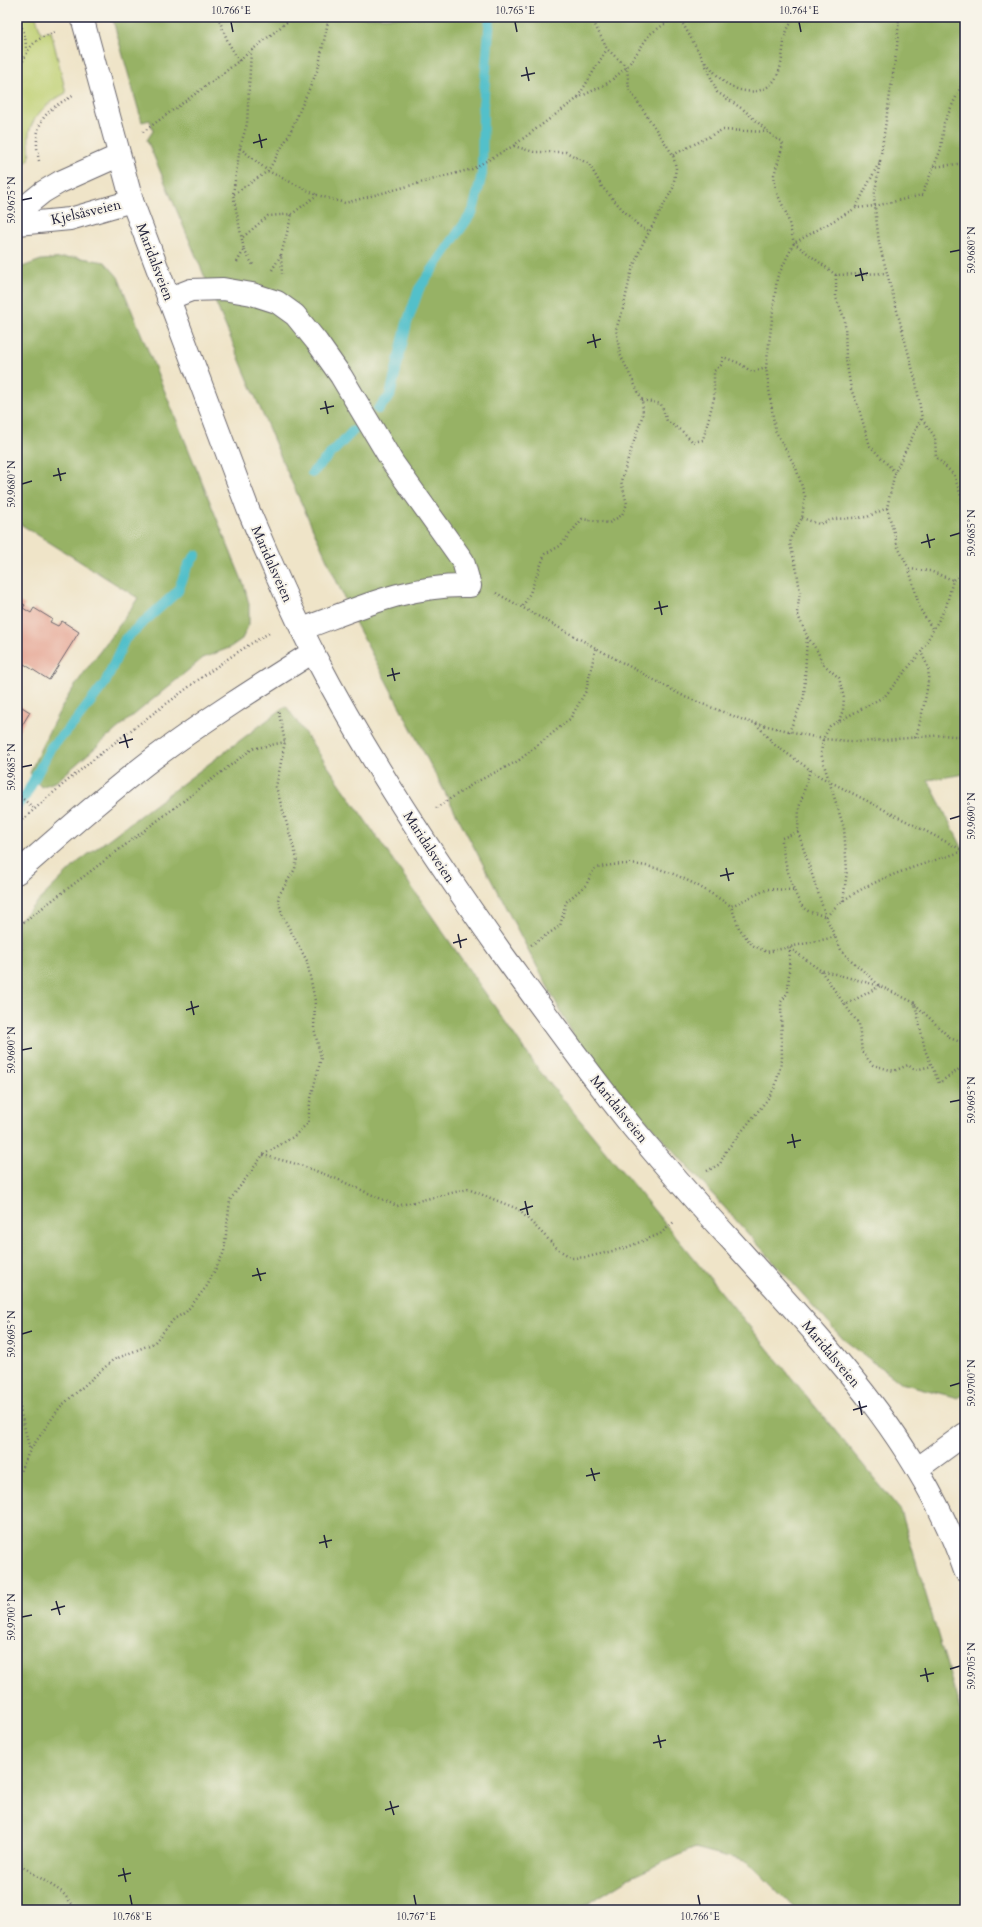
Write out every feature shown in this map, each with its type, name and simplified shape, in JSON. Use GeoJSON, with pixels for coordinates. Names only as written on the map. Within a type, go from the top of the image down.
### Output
{"type":"FeatureCollection","features":[{"type":"Feature","properties":{"kind":"street","name":"Maridalsveien"},"geometry":{"type":"LineString","coordinates":[[82,17],[118,156],[132,201],[168,299],[248,509],[313,652],[348,716],[413,824],[461,896],[604,1090],[692,1196],[844,1368],[896,1436],[917,1469],[949,1530],[965,1571]]}},
{"type":"Feature","properties":{"kind":"street","name":"Kjelsåsveien"},"geometry":{"type":"LineString","coordinates":[[17,213],[43,192],[60,182],[118,156]]}},
{"type":"Feature","properties":{"kind":"street","name":"Kjelsåsveien"},"geometry":{"type":"LineString","coordinates":[[17,224],[70,219],[132,201]]}},
{"type":"Feature","properties":{"kind":"street"},"geometry":{"type":"LineString","coordinates":[[168,299],[191,290],[224,290],[252,294],[277,302],[295,315],[317,342],[337,371],[393,463],[463,561],[470,586],[424,588],[395,595],[302,629]]}},
{"type":"Feature","properties":{"kind":"street"},"geometry":{"type":"LineString","coordinates":[[17,873],[80,818],[154,758],[252,690],[313,652]]}},
{"type":"Feature","properties":{"kind":"street"},"geometry":{"type":"LineString","coordinates":[[917,1469],[965,1434]]}},
{"type":"Feature","properties":{"kind":"path"},"geometry":{"type":"LineString","coordinates":[[218,17],[228,42],[239,61]]}},
{"type":"Feature","properties":{"kind":"path"},"geometry":{"type":"LineString","coordinates":[[139,134],[239,61],[293,17]]}},
{"type":"Feature","properties":{"kind":"path"},"geometry":{"type":"LineString","coordinates":[[234,194],[268,171],[289,135],[318,69],[329,17]]}},
{"type":"Feature","properties":{"kind":"path"},"geometry":{"type":"LineString","coordinates":[[523,606],[530,593],[545,554],[560,546],[582,519],[609,522],[622,515],[627,504],[621,481],[643,414],[642,400],[620,354],[616,329],[623,309],[631,273],[641,247],[673,188],[676,168],[673,155],[629,89],[627,67],[607,49],[591,17]]}},
{"type":"Feature","properties":{"kind":"path"},"geometry":{"type":"LineString","coordinates":[[240,147],[268,171],[317,195],[345,203],[472,168],[514,146],[578,98],[608,83],[627,67],[650,34],[675,17]]}},
{"type":"Feature","properties":{"kind":"path"},"geometry":{"type":"LineString","coordinates":[[679,17],[704,61],[717,92],[744,110],[781,141],[783,145],[774,175],[776,191],[787,215],[794,244],[836,275],[887,273]]}},
{"type":"Feature","properties":{"kind":"path"},"geometry":{"type":"LineString","coordinates":[[704,61],[724,82],[745,92],[759,92],[771,84],[778,75],[782,61],[782,45],[792,21],[796,17]]}},
{"type":"Feature","properties":{"kind":"path"},"geometry":{"type":"LineString","coordinates":[[900,17],[897,47],[874,198],[879,243],[916,382],[922,419],[935,437],[936,457],[954,475],[965,508]]}},
{"type":"Feature","properties":{"kind":"path"},"geometry":{"type":"LineString","coordinates":[[17,21],[21,25],[26,37],[26,52]]}},
{"type":"Feature","properties":{"kind":"path"},"geometry":{"type":"LineString","coordinates":[[17,76],[26,52],[34,41],[58,32]]}},
{"type":"Feature","properties":{"kind":"path"},"geometry":{"type":"LineString","coordinates":[[578,98],[607,49]]}},
{"type":"Feature","properties":{"kind":"path"},"geometry":{"type":"LineString","coordinates":[[244,250],[243,237],[234,194],[240,147],[247,124],[251,51]]}},
{"type":"Feature","properties":{"kind":"path"},"geometry":{"type":"LineString","coordinates":[[838,722],[843,710],[844,698],[839,678],[822,663],[818,652],[807,636],[798,613],[800,592],[790,544],[791,537],[802,518],[805,496],[796,468],[775,430],[766,368],[777,278],[794,244],[856,208],[875,206],[922,195],[941,148],[944,123],[962,84],[965,53]]}},
{"type":"Feature","properties":{"kind":"path"},"geometry":{"type":"LineString","coordinates":[[962,84],[965,91]]}},
{"type":"Feature","properties":{"kind":"path"},"geometry":{"type":"LineString","coordinates":[[40,166],[36,147],[42,121],[50,109],[74,96]]}},
{"type":"Feature","properties":{"kind":"path"},"geometry":{"type":"LineString","coordinates":[[673,155],[722,130],[770,132]]}},
{"type":"Feature","properties":{"kind":"path"},"geometry":{"type":"LineString","coordinates":[[514,146],[534,152],[566,152],[589,164],[602,186],[623,210],[639,226],[649,232]]}},
{"type":"Feature","properties":{"kind":"path"},"geometry":{"type":"LineString","coordinates":[[856,208],[880,161]]}},
{"type":"Feature","properties":{"kind":"path"},"geometry":{"type":"LineString","coordinates":[[934,167],[965,163]]}},
{"type":"Feature","properties":{"kind":"path"},"geometry":{"type":"LineString","coordinates":[[243,237],[268,216],[292,214],[317,195]]}},
{"type":"Feature","properties":{"kind":"path"},"geometry":{"type":"LineString","coordinates":[[281,255],[292,214]]}},
{"type":"Feature","properties":{"kind":"path"},"geometry":{"type":"LineString","coordinates":[[836,275],[836,298],[845,320],[846,359],[851,389],[859,409],[870,446],[895,472]]}},
{"type":"Feature","properties":{"kind":"path"},"geometry":{"type":"LineString","coordinates":[[642,400],[661,404],[667,422],[683,432],[693,442],[703,440],[714,398],[714,370],[721,366],[723,357],[739,363],[752,372],[766,368]]}},
{"type":"Feature","properties":{"kind":"path"},"geometry":{"type":"LineString","coordinates":[[922,419],[895,472],[887,508],[898,547],[909,569],[920,609],[933,630]]}},
{"type":"Feature","properties":{"kind":"path"},"geometry":{"type":"LineString","coordinates":[[802,518],[819,524],[835,519],[867,517],[887,508]]}},
{"type":"Feature","properties":{"kind":"path"},"geometry":{"type":"LineString","coordinates":[[909,569],[930,571],[953,580]]}},
{"type":"Feature","properties":{"kind":"path"},"geometry":{"type":"LineString","coordinates":[[843,901],[847,871],[844,828],[821,753],[823,739],[830,726],[885,696],[921,652],[946,607],[953,580],[965,571]]}},
{"type":"Feature","properties":{"kind":"path"},"geometry":{"type":"LineString","coordinates":[[470,586],[494,592],[523,606],[685,697],[717,712],[755,724],[789,733],[823,739],[862,742],[943,735],[965,737]]}},
{"type":"Feature","properties":{"kind":"path"},"geometry":{"type":"LineString","coordinates":[[789,733],[804,697],[807,636]]}},
{"type":"Feature","properties":{"kind":"path"},"geometry":{"type":"LineString","coordinates":[[17,825],[131,730],[253,642]]}},
{"type":"Feature","properties":{"kind":"path"},"geometry":{"type":"LineString","coordinates":[[413,824],[476,782],[518,761],[570,719],[586,691],[596,646]]}},
{"type":"Feature","properties":{"kind":"path"},"geometry":{"type":"LineString","coordinates":[[916,737],[922,718],[928,668],[921,652]]}},
{"type":"Feature","properties":{"kind":"path"},"geometry":{"type":"LineString","coordinates":[[17,1478],[30,1450],[60,1407],[113,1360],[154,1343],[174,1320],[186,1312],[207,1286],[224,1252],[230,1200],[263,1155],[293,1137],[308,1124],[310,1102],[321,1058],[314,1028],[315,1001],[307,961],[283,917],[278,900],[279,895],[295,869],[297,859],[276,787],[285,742],[278,702]]}},
{"type":"Feature","properties":{"kind":"path"},"geometry":{"type":"LineString","coordinates":[[755,724],[775,745],[810,770],[964,852]]}},
{"type":"Feature","properties":{"kind":"path"},"geometry":{"type":"LineString","coordinates":[[17,927],[252,749],[285,742]]}},
{"type":"Feature","properties":{"kind":"path"},"geometry":{"type":"LineString","coordinates":[[810,770],[799,808],[798,832],[826,917],[842,952],[880,986]]}},
{"type":"Feature","properties":{"kind":"path"},"geometry":{"type":"LineString","coordinates":[[18,794],[35,809]]}},
{"type":"Feature","properties":{"kind":"path"},"geometry":{"type":"LineString","coordinates":[[798,832],[782,838],[782,847],[793,890],[805,909],[826,917]]}},
{"type":"Feature","properties":{"kind":"path"},"geometry":{"type":"LineString","coordinates":[[826,917],[843,901],[865,887],[964,852]]}},
{"type":"Feature","properties":{"kind":"path"},"geometry":{"type":"LineString","coordinates":[[510,964],[530,946],[560,926],[566,902],[586,885],[594,869],[604,866],[648,865],[695,883],[731,906],[739,928],[752,945],[767,952],[835,937]]}},
{"type":"Feature","properties":{"kind":"path"},"geometry":{"type":"LineString","coordinates":[[731,906],[768,889],[793,890]]}},
{"type":"Feature","properties":{"kind":"path"},"geometry":{"type":"LineString","coordinates":[[263,1155],[300,1165],[337,1179],[397,1206],[468,1189],[518,1209],[559,1250],[572,1258],[588,1257],[626,1248],[660,1234],[692,1196],[704,1173],[720,1164],[726,1151],[768,1100],[775,1087],[782,1060],[781,1002],[788,992],[790,948]]}},
{"type":"Feature","properties":{"kind":"path"},"geometry":{"type":"LineString","coordinates":[[790,948],[820,970],[859,1024],[862,1052],[873,1065],[894,1072],[908,1065],[915,1070],[932,1066]]}},
{"type":"Feature","properties":{"kind":"path"},"geometry":{"type":"LineString","coordinates":[[820,970],[880,986],[915,1003],[950,1038],[965,1044]]}},
{"type":"Feature","properties":{"kind":"path"},"geometry":{"type":"LineString","coordinates":[[845,1006],[880,986]]}},
{"type":"Feature","properties":{"kind":"path"},"geometry":{"type":"LineString","coordinates":[[915,1003],[925,1050],[939,1083],[965,1064]]}},
{"type":"Feature","properties":{"kind":"path"},"geometry":{"type":"LineString","coordinates":[[17,1384],[21,1414],[30,1450]]}},
{"type":"Feature","properties":{"kind":"path"},"geometry":{"type":"LineString","coordinates":[[17,1863],[62,1892],[77,1910]]}},
{"type":"Feature","properties":{"kind":"green space"},"geometry":{"type":"Polygon","coordinates":[[[17,17],[36,17],[41,33],[51,31],[66,93],[48,104],[34,121],[29,134],[29,160],[17,168],[17,17]]]}},
{"type":"Feature","properties":{"kind":"green space"},"geometry":{"type":"Polygon","coordinates":[[[112,17],[965,17],[965,774],[928,780],[965,853],[965,1394],[958,1398],[901,1383],[843,1339],[579,1046],[356,624],[285,467],[147,140],[153,131],[150,120],[142,122],[112,17]]]}},
{"type":"Feature","properties":{"kind":"green space"},"geometry":{"type":"Polygon","coordinates":[[[76,257],[105,262],[118,277],[244,585],[249,604],[249,624],[242,639],[229,648],[203,658],[57,781],[41,787],[30,773],[54,722],[78,681],[138,598],[17,522],[17,269],[41,260],[76,257]]]}},
{"type":"Feature","properties":{"kind":"green space"},"geometry":{"type":"Polygon","coordinates":[[[286,706],[538,1069],[901,1511],[965,1726],[965,1910],[796,1910],[748,1862],[695,1848],[629,1878],[578,1910],[17,1910],[17,922],[78,862],[286,706]]]}},
{"type":"Feature","properties":{"kind":"building"},"geometry":{"type":"Polygon","coordinates":[[[17,601],[25,605],[23,608],[31,613],[34,608],[52,619],[50,622],[58,626],[62,621],[79,632],[49,680],[24,664],[22,667],[17,664],[17,601]]]}},
{"type":"Feature","properties":{"kind":"building"},"geometry":{"type":"Polygon","coordinates":[[[17,704],[30,712],[17,734],[17,704]]]}},
{"type":"Feature","properties":{"kind":"waterway"},"geometry":{"type":"LineString","coordinates":[[378,409],[390,396],[407,323],[419,289],[473,211],[482,174],[483,107],[490,17]]}},
{"type":"Feature","properties":{"kind":"waterway"},"geometry":{"type":"LineString","coordinates":[[312,473],[353,431]]}},
{"type":"Feature","properties":{"kind":"waterway"},"geometry":{"type":"LineString","coordinates":[[17,806],[26,795],[51,747],[75,722],[105,683],[125,639],[178,591],[188,565],[196,555]]}}]}
